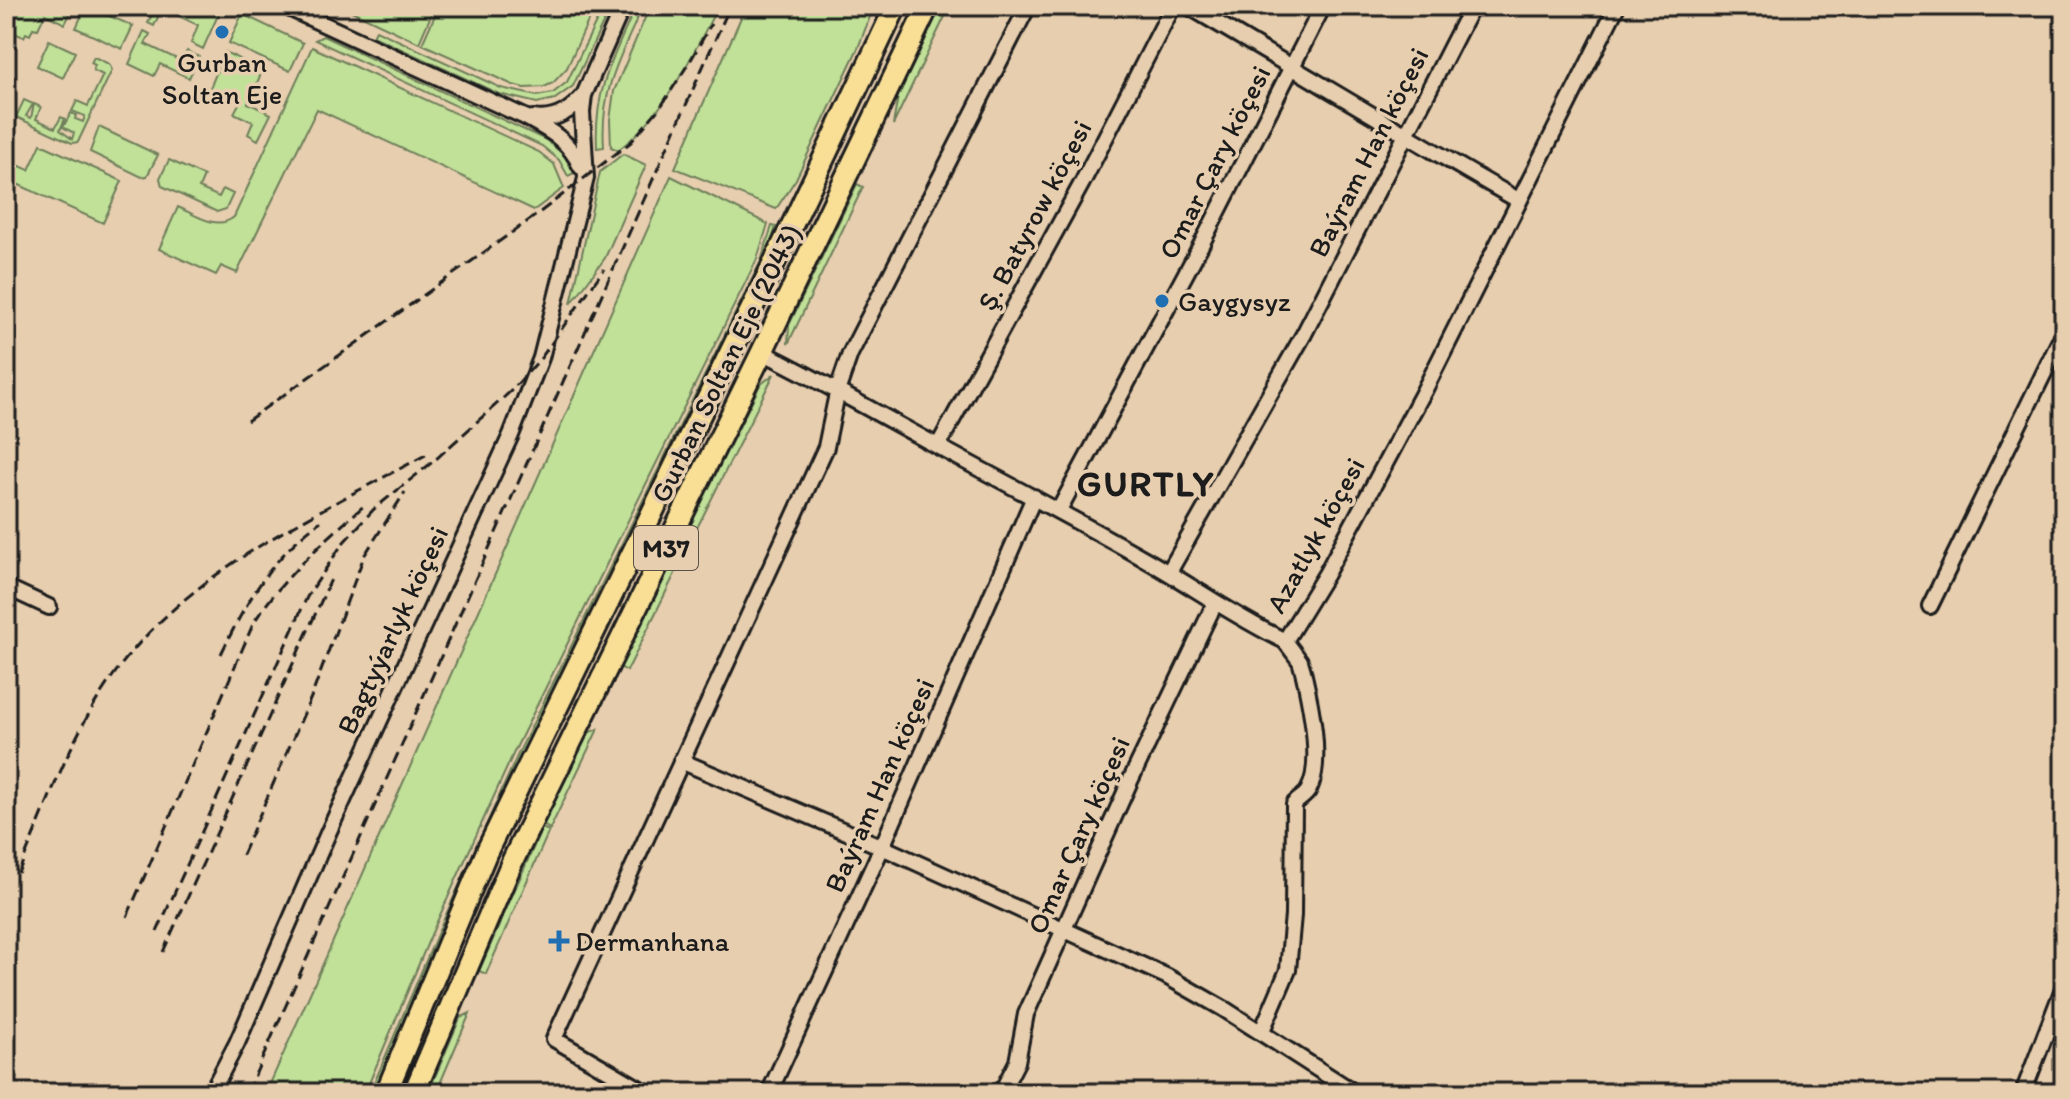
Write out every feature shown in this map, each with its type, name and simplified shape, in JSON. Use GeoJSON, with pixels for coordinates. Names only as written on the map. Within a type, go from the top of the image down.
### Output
{"type":"FeatureCollection","features":[{"type":"Feature","properties":{"kind":"highway","name":"Gurban Soltan Eje (2043)"},"geometry":{"type":"LineString","coordinates":[[386,1093],[487,851],[896,6]]}},
{"type":"Feature","properties":{"kind":"highway","name":"Gurban Soltan Eje (2043)"},"geometry":{"type":"LineString","coordinates":[[414,1093],[512,862],[928,6]]}},
{"type":"Feature","properties":{"kind":"street"},"geometry":{"type":"LineString","coordinates":[[284,6],[525,117],[565,142],[586,178]]}},
{"type":"Feature","properties":{"kind":"street"},"geometry":{"type":"LineString","coordinates":[[525,117],[538,120],[557,116],[576,105],[584,95],[623,6]]}},
{"type":"Feature","properties":{"kind":"street"},"geometry":{"type":"LineString","coordinates":[[647,1093],[554,1039],[826,447],[838,389],[850,354],[1028,6]]}},
{"type":"Feature","properties":{"kind":"street","name":"Ş. Batyrow köçesi"},"geometry":{"type":"LineString","coordinates":[[938,446],[1082,183],[1173,6]]}},
{"type":"Feature","properties":{"kind":"street"},"geometry":{"type":"LineString","coordinates":[[1188,6],[1518,200]]}},
{"type":"Feature","properties":{"kind":"street","name":"Omar Çary köçesi"},"geometry":{"type":"LineString","coordinates":[[1059,510],[1323,6]]}},
{"type":"Feature","properties":{"kind":"street","name":"Baýram Han köçesi"},"geometry":{"type":"LineString","coordinates":[[1169,572],[1304,334],[1472,6]]}},
{"type":"Feature","properties":{"kind":"street","name":"Azatlyk köçesi"},"geometry":{"type":"LineString","coordinates":[[762,352],[838,389],[1059,510],[1285,641],[1326,574],[1417,404],[1617,6]]}},
{"type":"Feature","properties":{"kind":"street","name":"Bagtyýarlyk köçesi"},"geometry":{"type":"LineString","coordinates":[[211,1093],[237,1043],[329,831],[527,396],[541,358],[586,178],[582,112],[584,95]]}},
{"type":"Feature","properties":{"kind":"street"},"geometry":{"type":"LineString","coordinates":[[1930,606],[2064,332]]}},
{"type":"Feature","properties":{"kind":"street","name":"Baýram Han köçesi"},"geometry":{"type":"LineString","coordinates":[[769,1093],[882,847],[1034,497]]}},
{"type":"Feature","properties":{"kind":"street"},"geometry":{"type":"LineString","coordinates":[[6,587],[49,607]]}},
{"type":"Feature","properties":{"kind":"street","name":"Omar Çary köçesi"},"geometry":{"type":"LineString","coordinates":[[1001,1093],[1017,1062],[1026,1014],[1131,779],[1215,603]]}},
{"type":"Feature","properties":{"kind":"street"},"geometry":{"type":"LineString","coordinates":[[1261,1033],[1288,970],[1293,915],[1294,804],[1308,791],[1314,766],[1314,737],[1303,671],[1300,661],[1285,641]]}},
{"type":"Feature","properties":{"kind":"street"},"geometry":{"type":"LineString","coordinates":[[681,761],[882,847],[1166,976],[1355,1093]]}},
{"type":"Feature","properties":{"kind":"street"},"geometry":{"type":"LineString","coordinates":[[2023,1093],[2064,986]]}},
{"type":"Feature","properties":{"kind":"green space"},"geometry":{"type":"Polygon","coordinates":[[[6,6],[74,6],[65,24],[45,14],[38,29],[33,28],[30,35],[26,33],[24,37],[14,33],[9,44],[6,43],[6,6]]]}},
{"type":"Feature","properties":{"kind":"green space"},"geometry":{"type":"Polygon","coordinates":[[[86,6],[133,26],[122,49],[76,28],[86,6]]]}},
{"type":"Feature","properties":{"kind":"green space"},"geometry":{"type":"Polygon","coordinates":[[[156,6],[222,6],[203,49],[191,43],[198,25],[162,8],[154,26],[148,23],[156,6]]]}},
{"type":"Feature","properties":{"kind":"green space"},"geometry":{"type":"Polygon","coordinates":[[[341,6],[435,6],[419,43],[341,6]]]}},
{"type":"Feature","properties":{"kind":"green space"},"geometry":{"type":"Polygon","coordinates":[[[439,6],[594,8],[567,68],[553,83],[544,87],[524,88],[422,44],[439,6]]]}},
{"type":"Feature","properties":{"kind":"green space"},"geometry":{"type":"Polygon","coordinates":[[[636,6],[643,6],[613,74],[605,108],[604,147],[597,148],[602,91],[636,6]]]}},
{"type":"Feature","properties":{"kind":"green space"},"geometry":{"type":"Polygon","coordinates":[[[650,6],[718,6],[676,84],[650,120],[618,150],[611,147],[610,120],[614,91],[650,6]]]}},
{"type":"Feature","properties":{"kind":"green space"},"geometry":{"type":"Polygon","coordinates":[[[746,6],[874,6],[858,48],[796,179],[776,209],[675,168],[746,6]]]}},
{"type":"Feature","properties":{"kind":"green space"},"geometry":{"type":"Polygon","coordinates":[[[941,6],[950,6],[893,125],[898,96],[941,6]]]}},
{"type":"Feature","properties":{"kind":"green space"},"geometry":{"type":"Polygon","coordinates":[[[601,12],[604,21],[573,86],[555,99],[537,103],[499,94],[373,36],[376,30],[501,88],[537,96],[553,93],[567,82],[601,12]]]}},
{"type":"Feature","properties":{"kind":"green space"},"geometry":{"type":"Polygon","coordinates":[[[242,14],[303,43],[290,71],[229,43],[242,14]]]}},
{"type":"Feature","properties":{"kind":"green space"},"geometry":{"type":"Polygon","coordinates":[[[144,31],[150,34],[145,44],[181,61],[187,51],[199,57],[189,78],[160,64],[154,76],[129,64],[144,31]]]}},
{"type":"Feature","properties":{"kind":"green space"},"geometry":{"type":"Polygon","coordinates":[[[323,36],[546,140],[564,155],[574,173],[568,176],[559,160],[542,146],[315,40],[323,36]]]}},
{"type":"Feature","properties":{"kind":"green space"},"geometry":{"type":"Polygon","coordinates":[[[49,40],[75,52],[63,78],[37,66],[49,40]]]}},
{"type":"Feature","properties":{"kind":"green space"},"geometry":{"type":"Polygon","coordinates":[[[312,47],[539,152],[554,164],[564,188],[534,210],[317,109],[237,273],[221,266],[216,275],[159,249],[178,207],[214,222],[234,217],[312,47]]]}},
{"type":"Feature","properties":{"kind":"green space"},"geometry":{"type":"Polygon","coordinates":[[[225,52],[252,65],[251,69],[261,74],[248,103],[271,114],[258,140],[248,134],[253,122],[234,113],[240,102],[210,88],[225,52]]]}},
{"type":"Feature","properties":{"kind":"green space"},"geometry":{"type":"Polygon","coordinates":[[[94,57],[109,64],[112,70],[78,142],[72,143],[16,117],[24,100],[33,104],[26,116],[31,118],[34,104],[41,107],[36,119],[55,128],[61,117],[65,119],[60,130],[72,139],[74,133],[63,127],[71,113],[83,122],[85,116],[72,111],[77,101],[88,106],[103,75],[93,70],[95,65],[91,63],[94,57]]]}},
{"type":"Feature","properties":{"kind":"green space"},"geometry":{"type":"Polygon","coordinates":[[[99,127],[158,155],[147,176],[142,177],[90,152],[99,127]]]}},
{"type":"Feature","properties":{"kind":"green space"},"geometry":{"type":"Polygon","coordinates":[[[41,144],[122,181],[103,223],[6,179],[6,160],[29,170],[41,144]]]}},
{"type":"Feature","properties":{"kind":"green space"},"geometry":{"type":"Polygon","coordinates":[[[623,154],[646,165],[605,258],[571,304],[600,172],[623,154]]]}},
{"type":"Feature","properties":{"kind":"green space"},"geometry":{"type":"Polygon","coordinates":[[[169,160],[204,176],[199,188],[219,197],[223,189],[233,194],[226,209],[217,212],[162,186],[160,178],[169,160]]]}},
{"type":"Feature","properties":{"kind":"green space"},"geometry":{"type":"Polygon","coordinates":[[[671,176],[768,224],[757,259],[514,752],[431,935],[365,1093],[266,1093],[671,176]]]}},
{"type":"Feature","properties":{"kind":"green space"},"geometry":{"type":"Polygon","coordinates":[[[857,184],[863,187],[788,344],[789,325],[857,184]]]}},
{"type":"Feature","properties":{"kind":"green space"},"geometry":{"type":"Polygon","coordinates":[[[772,226],[776,227],[764,263],[521,755],[374,1093],[370,1093],[518,754],[761,261],[772,226]]]}},
{"type":"Feature","properties":{"kind":"green space"},"geometry":{"type":"Polygon","coordinates":[[[774,374],[697,528],[690,525],[760,385],[774,374]]]}},
{"type":"Feature","properties":{"kind":"green space"},"geometry":{"type":"Polygon","coordinates":[[[689,528],[696,531],[627,671],[620,667],[689,528]]]}},
{"type":"Feature","properties":{"kind":"green space"},"geometry":{"type":"Polygon","coordinates":[[[598,729],[550,829],[543,825],[585,738],[598,729]]]}},
{"type":"Feature","properties":{"kind":"green space"},"geometry":{"type":"Polygon","coordinates":[[[542,828],[549,831],[486,974],[479,971],[542,828]]]}},
{"type":"Feature","properties":{"kind":"green space"},"geometry":{"type":"Polygon","coordinates":[[[470,1013],[436,1093],[428,1093],[460,1018],[470,1013]]]}},
{"type":"Feature","properties":{"kind":"railway"},"geometry":{"type":"LineString","coordinates":[[247,1093],[730,6]]}},
{"type":"Feature","properties":{"kind":"railway"},"geometry":{"type":"LineString","coordinates":[[247,421],[535,216],[631,142],[662,105],[711,24]]}},
{"type":"Feature","properties":{"kind":"railway"},"geometry":{"type":"LineString","coordinates":[[157,932],[307,597],[343,543],[374,509],[435,460],[512,390],[541,358],[604,269]]}},
{"type":"Feature","properties":{"kind":"railway"},"geometry":{"type":"LineString","coordinates":[[18,873],[66,758],[89,713],[133,650],[169,613],[250,552],[431,452]]}},
{"type":"Feature","properties":{"kind":"railway"},"geometry":{"type":"LineString","coordinates":[[242,855],[312,695],[364,556],[405,492]]}},
{"type":"Feature","properties":{"kind":"railway"},"geometry":{"type":"LineString","coordinates":[[127,917],[254,622],[292,573],[367,503]]}},
{"type":"Feature","properties":{"kind":"railway"},"geometry":{"type":"LineString","coordinates":[[221,654],[262,581],[289,549],[321,521]]}},
{"type":"Feature","properties":{"kind":"railway"},"geometry":{"type":"LineString","coordinates":[[163,952],[332,577]]}},
{"type":"Feature","properties":{"kind":"place","name":"Gurban Soltan Eje"},"geometry":{"type":"Point","coordinates":[222,32]}},
{"type":"Feature","properties":{"kind":"place","name":"Gaygysyz"},"geometry":{"type":"Point","coordinates":[1162,301]}},
{"type":"Feature","properties":{"kind":"place","name":"Dermanhana"},"geometry":{"type":"Point","coordinates":[559,941]}},
{"type":"Feature","properties":{"kind":"district","name":"GURTLY"},"geometry":{"type":"Point","coordinates":[1146,483]}}]}
